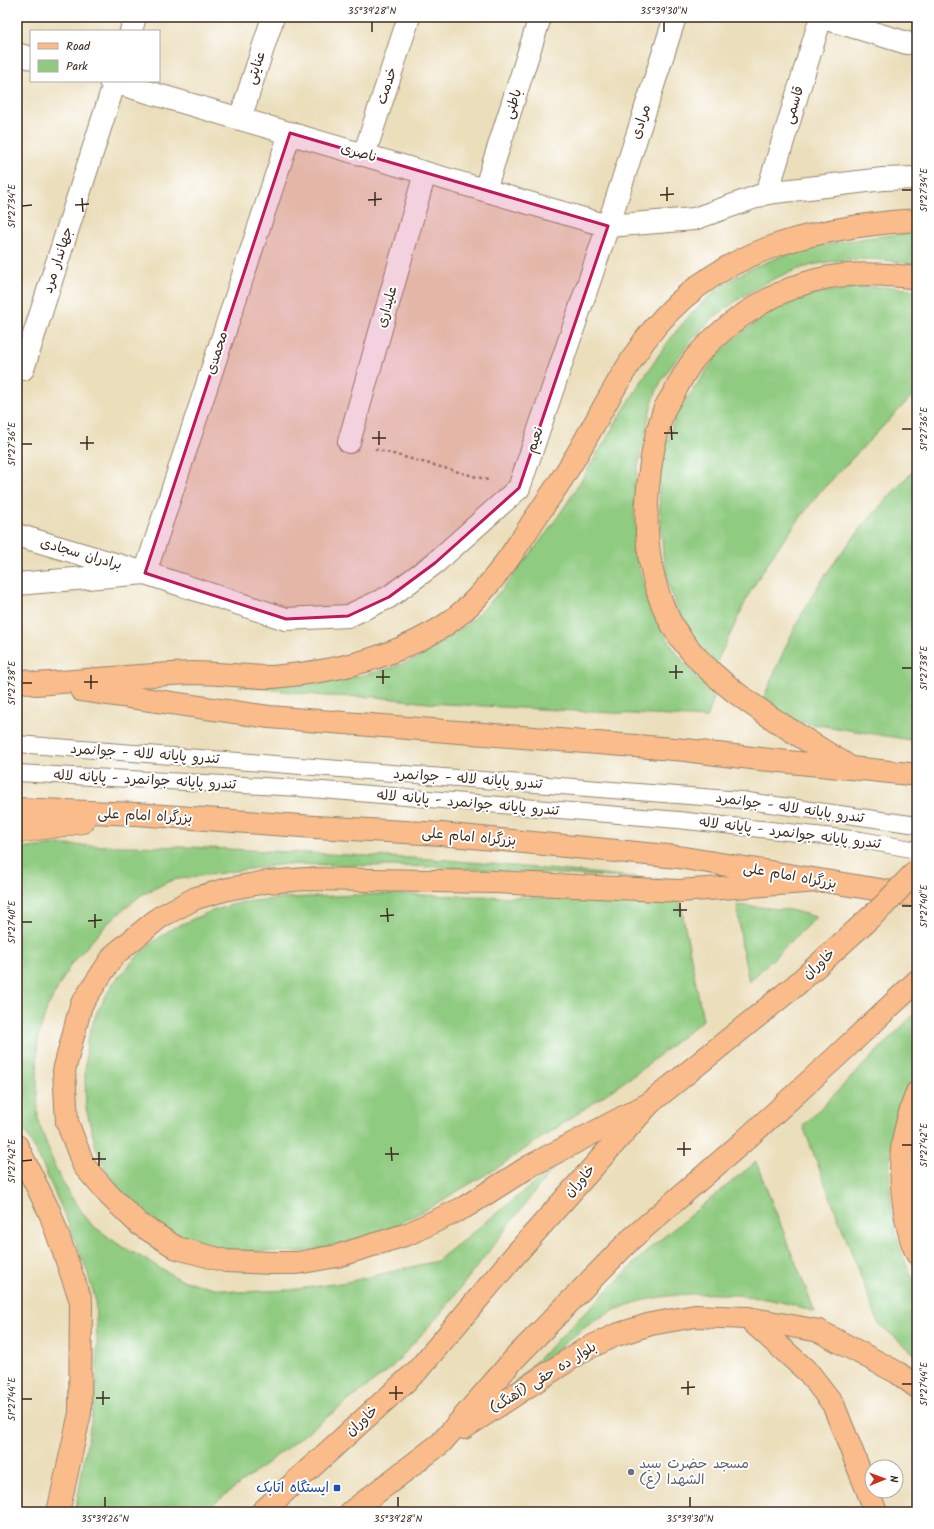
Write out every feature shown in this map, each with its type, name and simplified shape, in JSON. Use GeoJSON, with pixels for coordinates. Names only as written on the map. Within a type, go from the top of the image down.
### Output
{"type":"FeatureCollection","features":[{"type":"Feature","properties":{"kind":"main road"},"geometry":{"type":"LineString","coordinates":[[23,682],[193,673],[275,677],[321,671],[374,660],[435,631],[468,607],[507,563],[573,461],[622,372],[646,338],[679,301],[718,271],[772,246],[823,232],[877,223],[917,220]]}},
{"type":"Feature","properties":{"kind":"main road"},"geometry":{"type":"LineString","coordinates":[[851,768],[759,710],[711,672],[689,650],[670,621],[656,584],[650,560],[646,504],[650,466],[663,413],[679,382],[695,358],[715,337],[760,304],[785,290],[811,281],[830,277],[881,273],[917,278]]}},
{"type":"Feature","properties":{"kind":"main road"},"geometry":{"type":"LineString","coordinates":[[23,682],[269,717],[686,750],[747,759],[851,768],[917,776]]}},
{"type":"Feature","properties":{"kind":"main road","name":"بزرگراه امام علی"},"geometry":{"type":"LineString","coordinates":[[17,810],[136,814],[315,827],[441,834],[670,856],[917,896]]}},
{"type":"Feature","properties":{"kind":"main road"},"geometry":{"type":"LineString","coordinates":[[17,832],[136,814]]}},
{"type":"Feature","properties":{"kind":"main road","name":"خاوران"},"geometry":{"type":"LineString","coordinates":[[262,1512],[416,1371],[515,1255],[650,1103],[796,985],[884,905],[917,870]]}},
{"type":"Feature","properties":{"kind":"main road"},"geometry":{"type":"LineString","coordinates":[[650,1103],[530,1166],[465,1207],[408,1234],[337,1256],[297,1263],[226,1261],[177,1248],[139,1224],[109,1195],[84,1166],[67,1122],[64,1071],[80,1004],[114,955],[160,917],[196,898],[221,891],[266,882],[306,879],[495,882],[679,890],[820,881]]}},
{"type":"Feature","properties":{"kind":"main road"},"geometry":{"type":"LineString","coordinates":[[351,1512],[442,1442],[515,1358],[630,1240],[744,1141],[835,1058],[917,980]]}},
{"type":"Feature","properties":{"kind":"main road"},"geometry":{"type":"LineString","coordinates":[[917,1092],[910,1109],[903,1143],[902,1184],[906,1218],[917,1254]]}},
{"type":"Feature","properties":{"kind":"main road"},"geometry":{"type":"LineString","coordinates":[[17,1146],[50,1213],[81,1301],[80,1413],[58,1512]]}},
{"type":"Feature","properties":{"kind":"main road","name":"بلوار ده حقی (آهنگ)"},"geometry":{"type":"LineString","coordinates":[[442,1442],[584,1350],[616,1335],[651,1324],[695,1316],[748,1318],[819,1331],[898,1373],[917,1387]]}},
{"type":"Feature","properties":{"kind":"main road"},"geometry":{"type":"LineString","coordinates":[[748,1318],[809,1373],[833,1404],[876,1512]]}},
{"type":"Feature","properties":{"kind":"street"},"geometry":{"type":"LineString","coordinates":[[131,30],[135,17]]}},
{"type":"Feature","properties":{"kind":"street","name":"عنایتی"},"geometry":{"type":"LineString","coordinates":[[240,119],[273,17]]}},
{"type":"Feature","properties":{"kind":"street","name":"خدمت"},"geometry":{"type":"LineString","coordinates":[[364,155],[409,17]]}},
{"type":"Feature","properties":{"kind":"street","name":"باطنی"},"geometry":{"type":"LineString","coordinates":[[485,190],[540,17]]}},
{"type":"Feature","properties":{"kind":"street","name":"مرادی"},"geometry":{"type":"LineString","coordinates":[[608,226],[675,17]]}},
{"type":"Feature","properties":{"kind":"street"},"geometry":{"type":"LineString","coordinates":[[821,17],[907,43]]}},
{"type":"Feature","properties":{"kind":"street","name":"قاسمی"},"geometry":{"type":"LineString","coordinates":[[767,193],[821,17]]}},
{"type":"Feature","properties":{"kind":"street"},"geometry":{"type":"LineString","coordinates":[[17,54],[30,58]]}},
{"type":"Feature","properties":{"kind":"street","name":"جهاندار مرد"},"geometry":{"type":"LineString","coordinates":[[23,369],[113,82]]}},
{"type":"Feature","properties":{"kind":"street","name":"ناصری"},"geometry":{"type":"LineString","coordinates":[[116,82],[608,226]]}},
{"type":"Feature","properties":{"kind":"street","name":"محمدی"},"geometry":{"type":"LineString","coordinates":[[145,573],[290,133]]}},
{"type":"Feature","properties":{"kind":"street","name":"علیداری"},"geometry":{"type":"LineString","coordinates":[[349,442],[425,173]]}},
{"type":"Feature","properties":{"kind":"street"},"geometry":{"type":"LineString","coordinates":[[608,226],[694,219],[767,193],[883,179],[917,178]]}},
{"type":"Feature","properties":{"kind":"street","name":"نعیم"},"geometry":{"type":"LineString","coordinates":[[518,488],[608,226]]}},
{"type":"Feature","properties":{"kind":"street","name":"برادران سجادی"},"geometry":{"type":"LineString","coordinates":[[17,535],[145,573],[286,619],[348,616],[389,597],[435,564],[518,488]]}},
{"type":"Feature","properties":{"kind":"street"},"geometry":{"type":"LineString","coordinates":[[17,584],[145,573]]}},
{"type":"Feature","properties":{"kind":"lane","name":"تندرو پایانه لاله - جوانمرد"},"geometry":{"type":"LineString","coordinates":[[17,744],[741,800],[917,825]]}},
{"type":"Feature","properties":{"kind":"lane","name":"تندرو پایانه جوانمرد - پایانه لاله"},"geometry":{"type":"LineString","coordinates":[[17,773],[299,788],[670,819],[861,840],[917,850]]}},
{"type":"Feature","properties":{"kind":"path"},"geometry":{"type":"LineString","coordinates":[[349,442],[518,488]]}},
{"type":"Feature","properties":{"kind":"highlighted area"},"geometry":{"type":"Polygon","coordinates":[[[290,133],[608,226],[519,488],[435,563],[389,597],[348,616],[286,619],[145,573],[290,133]]]}},
{"type":"Feature","properties":{"kind":"green space"},"geometry":{"type":"Polygon","coordinates":[[[917,233],[917,265],[870,259],[826,262],[805,267],[763,284],[717,315],[696,335],[668,371],[656,392],[642,448],[634,492],[637,560],[643,583],[652,606],[668,639],[693,673],[715,695],[707,718],[428,703],[376,697],[326,696],[239,686],[286,684],[353,677],[398,666],[425,654],[477,615],[511,579],[564,508],[658,356],[686,320],[701,304],[738,276],[759,265],[778,258],[817,247],[856,239],[917,233]]]}},
{"type":"Feature","properties":{"kind":"green space"},"geometry":{"type":"Polygon","coordinates":[[[861,287],[891,287],[917,290],[917,391],[818,494],[774,553],[750,592],[716,664],[695,639],[682,619],[670,589],[663,555],[659,494],[661,461],[676,415],[718,354],[739,335],[772,310],[805,295],[861,287]]]}},
{"type":"Feature","properties":{"kind":"green space"},"geometry":{"type":"Polygon","coordinates":[[[917,467],[917,741],[757,715],[776,668],[806,606],[815,591],[826,574],[863,526],[917,467]]]}},
{"type":"Feature","properties":{"kind":"green space"},"geometry":{"type":"Polygon","coordinates":[[[56,845],[188,847],[448,860],[679,881],[438,867],[285,864],[172,880],[141,895],[109,922],[71,964],[48,1006],[38,1037],[38,1121],[57,1172],[75,1203],[92,1225],[118,1244],[181,1280],[239,1292],[290,1290],[347,1282],[437,1261],[553,1168],[441,1313],[390,1369],[203,1512],[75,1512],[93,1410],[97,1374],[95,1298],[87,1271],[66,1218],[43,1166],[17,1114],[17,849],[56,845]]]}},
{"type":"Feature","properties":{"kind":"green space"},"geometry":{"type":"Polygon","coordinates":[[[381,894],[680,901],[703,1020],[637,1073],[500,1166],[429,1208],[383,1232],[348,1242],[302,1252],[234,1251],[184,1239],[152,1222],[122,1194],[108,1174],[96,1148],[86,1108],[85,1074],[87,1041],[97,1012],[113,983],[145,948],[171,929],[209,912],[242,902],[287,898],[381,894]]]}},
{"type":"Feature","properties":{"kind":"green space"},"geometry":{"type":"Polygon","coordinates":[[[737,905],[790,910],[816,917],[749,982],[742,947],[737,905]]]}},
{"type":"Feature","properties":{"kind":"green space"},"geometry":{"type":"Polygon","coordinates":[[[917,1011],[917,1063],[899,1105],[894,1126],[890,1173],[894,1222],[899,1245],[907,1267],[917,1286],[917,1356],[879,1324],[803,1126],[917,1011]]]}},
{"type":"Feature","properties":{"kind":"green space"},"geometry":{"type":"Polygon","coordinates":[[[917,1137],[917,1216],[913,1198],[913,1166],[917,1137]]]}},
{"type":"Feature","properties":{"kind":"green space"},"geometry":{"type":"Polygon","coordinates":[[[756,1162],[815,1312],[765,1299],[737,1295],[680,1295],[653,1298],[628,1305],[593,1322],[508,1389],[650,1248],[756,1162]]]}},
{"type":"Feature","properties":{"kind":"place","name":"مسجد حضرت سید الشهدا (ع)"},"geometry":{"type":"Point","coordinates":[631,1472]}},
{"type":"Feature","properties":{"kind":"place","name":"ایستگاه اتابک"},"geometry":{"type":"Point","coordinates":[337,1488]}}]}
